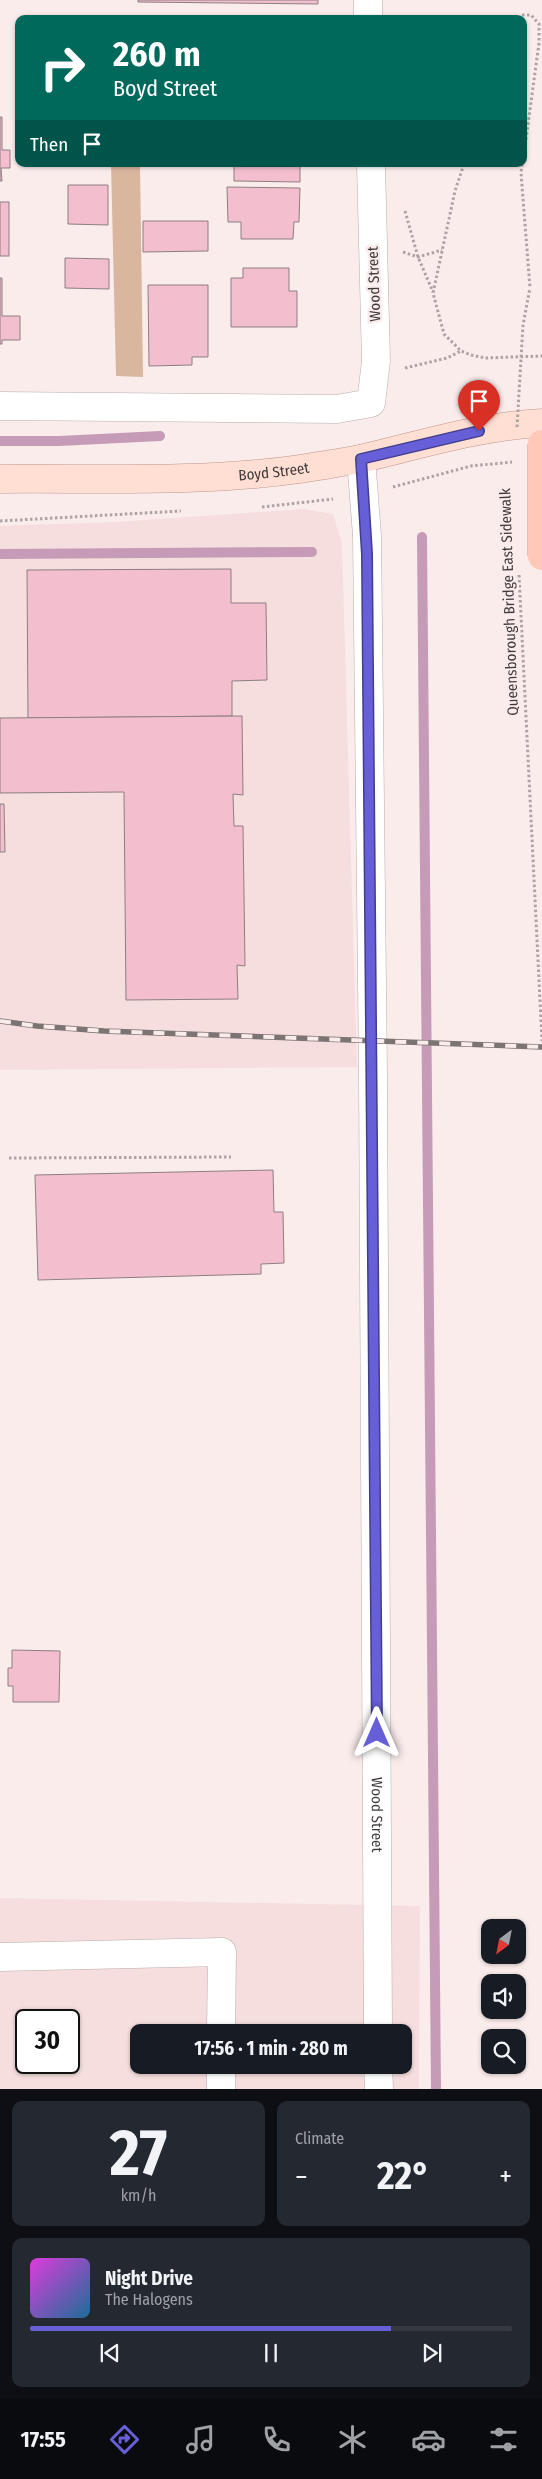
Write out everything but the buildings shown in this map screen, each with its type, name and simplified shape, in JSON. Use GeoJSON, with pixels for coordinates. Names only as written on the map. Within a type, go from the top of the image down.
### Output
{"type":"FeatureCollection","features":[{"type":"Feature","properties":{"kind":"highway"},"geometry":{"type":"LineString","coordinates":[[530,562],[542,444]]}},
{"type":"Feature","properties":{"kind":"main road","name":"Boyd Street"},"geometry":{"type":"LineString","coordinates":[[0,479],[232,476],[297,469],[361,459],[512,424],[542,422]]}},
{"type":"Feature","properties":{"kind":"street"},"geometry":{"type":"LineString","coordinates":[[368,0],[368,15]]}},
{"type":"Feature","properties":{"kind":"street","name":"Wood Street"},"geometry":{"type":"LineString","coordinates":[[370,167],[376,361],[371,403]]}},
{"type":"Feature","properties":{"kind":"street"},"geometry":{"type":"LineString","coordinates":[[0,406],[235,407],[336,410],[371,403]]}},
{"type":"Feature","properties":{"kind":"street","name":"Wood Street"},"geometry":{"type":"LineString","coordinates":[[361,459],[367,534],[373,1084],[378,2024]]}},
{"type":"Feature","properties":{"kind":"street"},"geometry":{"type":"LineString","coordinates":[[0,1957],[222,1952],[221,2024]]}},
{"type":"Feature","properties":{"kind":"street"},"geometry":{"type":"LineString","coordinates":[[221,2074],[221,2089]]}},
{"type":"Feature","properties":{"kind":"street"},"geometry":{"type":"LineString","coordinates":[[378,2074],[379,2089]]}},
{"type":"Feature","properties":{"kind":"path"},"geometry":{"type":"LineString","coordinates":[[527,15],[531,15],[539,24],[539,44],[527,132]]}},
{"type":"Feature","properties":{"kind":"path"},"geometry":{"type":"LineString","coordinates":[[433,293],[455,191],[463,167]]}},
{"type":"Feature","properties":{"kind":"path"},"geometry":{"type":"LineString","coordinates":[[517,436],[523,325],[530,288],[522,167]]}},
{"type":"Feature","properties":{"kind":"path"},"geometry":{"type":"LineString","coordinates":[[405,208],[418,257],[433,293],[444,334],[461,351],[485,358],[542,356]]}},
{"type":"Feature","properties":{"kind":"path"},"geometry":{"type":"LineString","coordinates":[[371,403],[386,379],[405,368],[447,358],[461,351]]}},
{"type":"Feature","properties":{"kind":"path"},"geometry":{"type":"LineString","coordinates":[[403,485],[471,466],[516,462],[516,454]]}},
{"type":"Feature","properties":{"kind":"path"},"geometry":{"type":"LineString","coordinates":[[257,507],[324,501]]}},
{"type":"Feature","properties":{"kind":"path"},"geometry":{"type":"LineString","coordinates":[[0,521],[182,511]]}},
{"type":"Feature","properties":{"kind":"path","name":"Queensborough Bridge East Sidewalk"},"geometry":{"type":"LineString","coordinates":[[530,562],[542,1041]]}},
{"type":"Feature","properties":{"kind":"path"},"geometry":{"type":"LineString","coordinates":[[9,1158],[231,1157]]}},
{"type":"Feature","properties":{"kind":"shaded area"},"geometry":{"type":"Polygon","coordinates":[[[111,167],[140,167],[143,377],[116,376],[111,167]]]}},
{"type":"Feature","properties":{"kind":"shaded area"},"geometry":{"type":"Polygon","coordinates":[[[304,509],[333,514],[342,544],[357,1067],[0,1070],[0,526],[116,522],[304,509]]]}},
{"type":"Feature","properties":{"kind":"shaded area"},"geometry":{"type":"Polygon","coordinates":[[[0,1898],[420,1906],[419,2089],[0,2089],[0,1898]]]}},
{"type":"Feature","properties":{"kind":"waterway"},"geometry":{"type":"LineString","coordinates":[[0,441],[59,441],[160,436]]}},
{"type":"Feature","properties":{"kind":"waterway"},"geometry":{"type":"LineString","coordinates":[[422,537],[436,2089]]}},
{"type":"Feature","properties":{"kind":"waterway"},"geometry":{"type":"LineString","coordinates":[[0,554],[312,552]]}},
{"type":"Feature","properties":{"kind":"railway"},"geometry":{"type":"LineString","coordinates":[[0,1021],[104,1031],[542,1047]]}},
{"type":"Feature","properties":{"kind":"route"},"geometry":{"type":"LineString","coordinates":[[377,1733],[367,534],[361,459],[479,431]]}}]}
